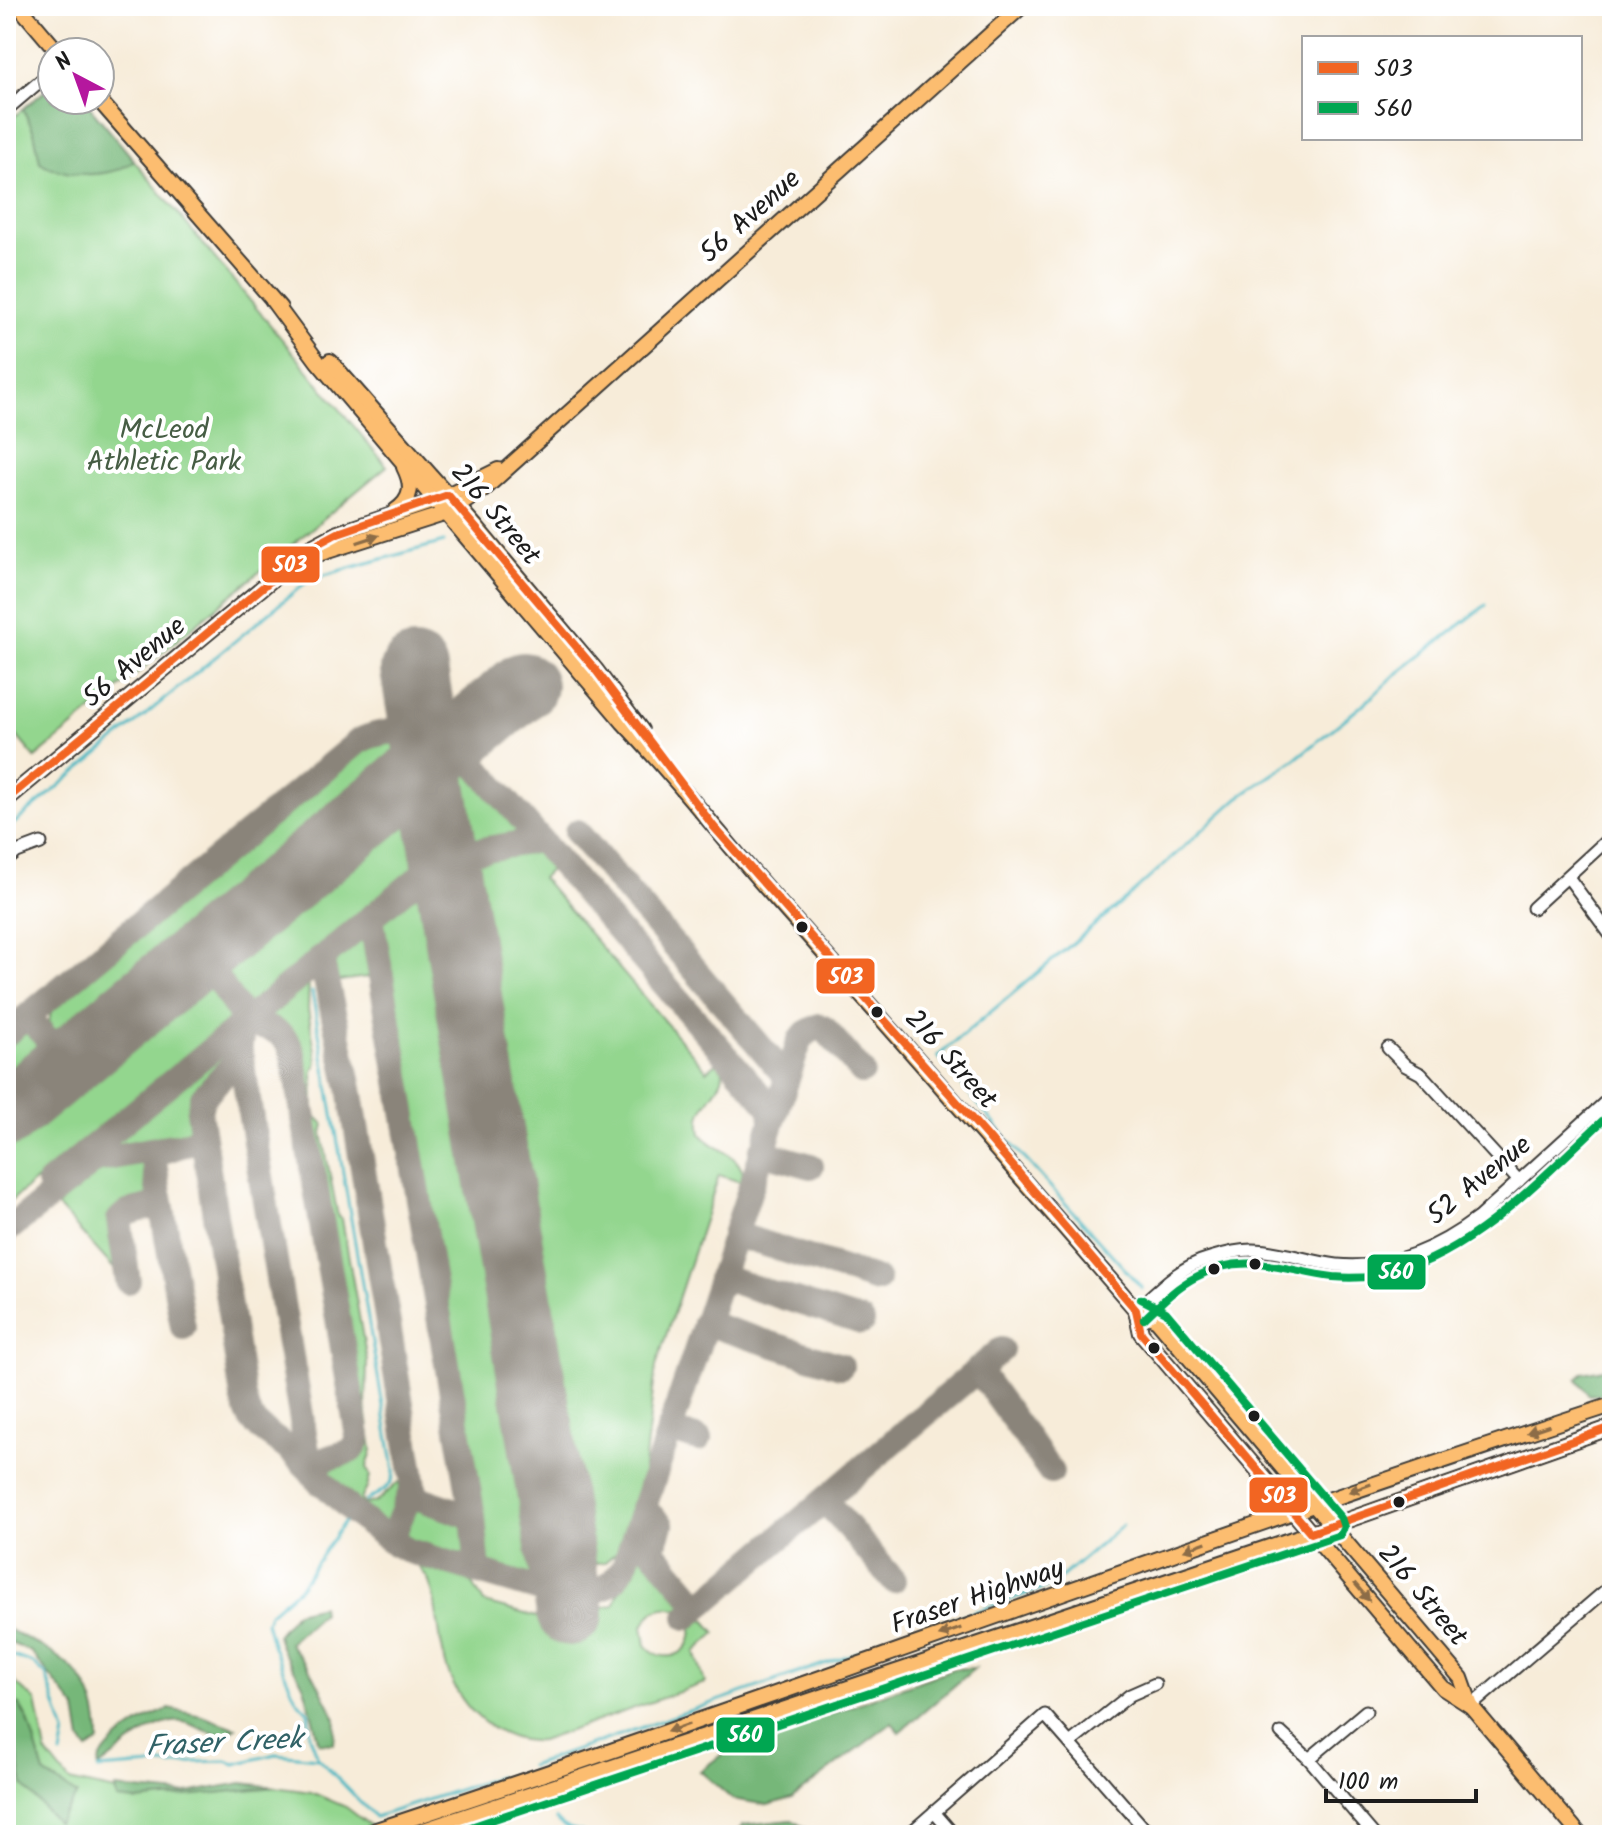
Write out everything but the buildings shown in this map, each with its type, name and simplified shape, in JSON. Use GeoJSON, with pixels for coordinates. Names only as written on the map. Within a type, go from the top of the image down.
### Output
{"type":"FeatureCollection","features":[{"type":"Feature","properties":{"kind":"main road"},"geometry":{"type":"LineString","coordinates":[[19,6],[44,36]]}},
{"type":"Feature","properties":{"kind":"main road","name":"56 Avenue"},"geometry":{"type":"LineString","coordinates":[[293,562],[453,510],[483,490],[1022,6]]}},
{"type":"Feature","properties":{"kind":"main road","name":"216 Street"},"geometry":{"type":"LineString","coordinates":[[113,116],[273,301],[359,392],[442,498]]}},
{"type":"Feature","properties":{"kind":"main road","name":"216 Street"},"geometry":{"type":"LineString","coordinates":[[273,301],[318,362],[396,453],[453,510],[623,722],[667,769],[714,827],[1136,1310],[1157,1320],[1461,1678],[1471,1706]]}},
{"type":"Feature","properties":{"kind":"main road"},"geometry":{"type":"LineString","coordinates":[[384,519],[401,507],[410,493],[409,478],[396,453]]}},
{"type":"Feature","properties":{"kind":"main road","name":"56 Avenue"},"geometry":{"type":"LineString","coordinates":[[6,800],[310,548],[338,533],[442,498],[511,464]]}},
{"type":"Feature","properties":{"kind":"main road","name":"216 Street"},"geometry":{"type":"LineString","coordinates":[[1136,1310],[1141,1333],[1443,1688],[1471,1706],[1580,1835]]}},
{"type":"Feature","properties":{"kind":"main road","name":"Fraser Highway"},"geometry":{"type":"LineString","coordinates":[[361,1835],[525,1781],[1313,1504],[1612,1405]]}},
{"type":"Feature","properties":{"kind":"main road","name":"Fraser Highway"},"geometry":{"type":"LineString","coordinates":[[409,1835],[1332,1526],[1612,1427]]}},
{"type":"Feature","properties":{"kind":"street"},"geometry":{"type":"LineString","coordinates":[[6,110],[36,85]]}},
{"type":"Feature","properties":{"kind":"street"},"geometry":{"type":"LineString","coordinates":[[1533,908],[1606,841]]}},
{"type":"Feature","properties":{"kind":"street"},"geometry":{"type":"LineString","coordinates":[[6,861],[17,852],[41,843]]}},
{"type":"Feature","properties":{"kind":"street"},"geometry":{"type":"LineString","coordinates":[[1568,877],[1612,937]]}},
{"type":"Feature","properties":{"kind":"street"},"geometry":{"type":"LineString","coordinates":[[1388,1048],[1406,1066],[1421,1074],[1519,1181]]}},
{"type":"Feature","properties":{"kind":"street","name":"52 Avenue"},"geometry":{"type":"LineString","coordinates":[[1136,1310],[1180,1271],[1208,1258],[1253,1250],[1359,1266],[1406,1257],[1455,1235],[1612,1096]]}},
{"type":"Feature","properties":{"kind":"street"},"geometry":{"type":"LineString","coordinates":[[1471,1706],[1611,1588]]}},
{"type":"Feature","properties":{"kind":"street"},"geometry":{"type":"LineString","coordinates":[[1070,1743],[1130,1695],[1155,1684]]}},
{"type":"Feature","properties":{"kind":"street"},"geometry":{"type":"LineString","coordinates":[[1309,1759],[1366,1711]]}},
{"type":"Feature","properties":{"kind":"street"},"geometry":{"type":"LineString","coordinates":[[908,1835],[1045,1715],[1150,1835]]}},
{"type":"Feature","properties":{"kind":"street"},"geometry":{"type":"LineString","coordinates":[[1281,1733],[1309,1759],[1374,1835]]}},
{"type":"Feature","properties":{"kind":"street"},"geometry":{"type":"LineString","coordinates":[[934,1812],[954,1835]]}},
{"type":"Feature","properties":{"kind":"green space","name":"McLeod Athletic Park"},"geometry":{"type":"Polygon","coordinates":[[[36,98],[36,116],[97,116],[387,466],[35,758],[6,723],[6,123],[36,98]]]}},
{"type":"Feature","properties":{"kind":"green space"},"geometry":{"type":"Polygon","coordinates":[[[36,98],[36,116],[97,116],[134,160],[113,171],[101,173],[74,173],[50,167],[40,162],[34,132],[23,109],[36,98]]]}},
{"type":"Feature","properties":{"kind":"green space"},"geometry":{"type":"Polygon","coordinates":[[[408,742],[411,755],[73,1035],[55,1033],[49,1024],[52,1004],[365,743],[408,742]]]}},
{"type":"Feature","properties":{"kind":"green space"},"geometry":{"type":"Polygon","coordinates":[[[462,761],[527,837],[459,847],[446,771],[462,761]]]}},
{"type":"Feature","properties":{"kind":"green space"},"geometry":{"type":"Polygon","coordinates":[[[417,796],[428,862],[249,1009],[242,1007],[215,967],[217,960],[417,796]]]}},
{"type":"Feature","properties":{"kind":"green space"},"geometry":{"type":"Polygon","coordinates":[[[536,847],[553,867],[542,878],[707,1071],[719,1061],[723,1075],[701,1114],[701,1134],[730,1155],[743,1173],[740,1182],[719,1175],[656,1366],[642,1483],[620,1549],[605,1562],[590,1564],[577,1555],[461,860],[536,847]]]}},
{"type":"Feature","properties":{"kind":"green space"},"geometry":{"type":"Polygon","coordinates":[[[431,876],[543,1559],[533,1575],[505,1574],[483,1561],[377,919],[431,876]]]}},
{"type":"Feature","properties":{"kind":"green space"},"geometry":{"type":"Polygon","coordinates":[[[356,936],[361,936],[371,946],[375,976],[333,982],[328,959],[356,936]]]}},
{"type":"Feature","properties":{"kind":"green space"},"geometry":{"type":"Polygon","coordinates":[[[201,975],[206,976],[232,1015],[232,1051],[225,1065],[194,1099],[194,1132],[189,1137],[94,1156],[53,1187],[42,1175],[6,1205],[6,1136],[201,975]]]}},
{"type":"Feature","properties":{"kind":"green space"},"geometry":{"type":"Polygon","coordinates":[[[309,975],[308,1010],[317,1062],[313,1071],[314,1114],[324,1124],[322,1133],[338,1217],[342,1219],[367,1361],[366,1407],[372,1450],[367,1467],[370,1476],[361,1499],[364,1504],[376,1502],[399,1482],[403,1497],[385,1527],[331,1485],[324,1473],[330,1462],[352,1454],[361,1440],[295,1049],[284,1031],[256,1019],[309,975]]]}},
{"type":"Feature","properties":{"kind":"green space"},"geometry":{"type":"Polygon","coordinates":[[[16,1033],[37,1034],[43,1042],[44,1059],[6,1091],[6,1041],[16,1033]]]}},
{"type":"Feature","properties":{"kind":"green space"},"geometry":{"type":"Polygon","coordinates":[[[145,1154],[154,1201],[122,1208],[110,1218],[109,1235],[117,1272],[52,1200],[99,1164],[145,1154]]]}},
{"type":"Feature","properties":{"kind":"green space"},"geometry":{"type":"Polygon","coordinates":[[[1612,1370],[1612,1393],[1589,1395],[1577,1379],[1582,1373],[1612,1370]]]}},
{"type":"Feature","properties":{"kind":"green space"},"geometry":{"type":"Polygon","coordinates":[[[419,1508],[464,1523],[472,1560],[468,1564],[405,1542],[402,1527],[408,1513],[419,1508]]]}},
{"type":"Feature","properties":{"kind":"green space"},"geometry":{"type":"Polygon","coordinates":[[[635,1550],[644,1550],[689,1605],[682,1612],[664,1608],[650,1615],[643,1626],[646,1645],[663,1656],[680,1653],[690,1640],[689,1620],[698,1612],[716,1633],[695,1652],[705,1683],[541,1741],[511,1737],[484,1722],[472,1711],[462,1699],[448,1671],[432,1591],[428,1579],[413,1559],[468,1575],[484,1603],[540,1618],[614,1605],[635,1550]]]}},
{"type":"Feature","properties":{"kind":"green space"},"geometry":{"type":"Polygon","coordinates":[[[321,1606],[322,1613],[289,1643],[313,1674],[336,1719],[334,1744],[319,1743],[304,1687],[277,1635],[296,1612],[321,1606]]]}},
{"type":"Feature","properties":{"kind":"green space"},"geometry":{"type":"Polygon","coordinates":[[[6,1628],[59,1658],[84,1683],[98,1719],[99,1742],[88,1750],[81,1741],[76,1709],[31,1652],[6,1641],[6,1628]]]}},
{"type":"Feature","properties":{"kind":"green space"},"geometry":{"type":"Polygon","coordinates":[[[975,1668],[900,1732],[892,1723],[792,1798],[768,1805],[732,1799],[700,1771],[724,1753],[952,1669],[975,1668]]]}},
{"type":"Feature","properties":{"kind":"green space"},"geometry":{"type":"Polygon","coordinates":[[[6,1678],[36,1701],[46,1752],[69,1781],[125,1793],[167,1797],[267,1786],[311,1792],[346,1807],[372,1827],[352,1835],[6,1835],[6,1678]]]}},
{"type":"Feature","properties":{"kind":"green space"},"geometry":{"type":"Polygon","coordinates":[[[6,1697],[20,1706],[28,1720],[44,1773],[77,1795],[57,1823],[23,1785],[12,1727],[6,1721],[6,1697]]]}},
{"type":"Feature","properties":{"kind":"green space"},"geometry":{"type":"Polygon","coordinates":[[[169,1709],[236,1728],[220,1734],[188,1723],[161,1725],[142,1735],[98,1768],[100,1759],[115,1741],[149,1718],[169,1709]]]}},
{"type":"Feature","properties":{"kind":"green space"},"geometry":{"type":"Polygon","coordinates":[[[242,1783],[276,1787],[136,1801],[117,1799],[115,1788],[181,1794],[242,1783]]]}},
{"type":"Feature","properties":{"kind":"green space"},"geometry":{"type":"Polygon","coordinates":[[[792,1820],[817,1835],[734,1835],[743,1825],[792,1820]]]}},
{"type":"Feature","properties":{"kind":"green space"},"geometry":{"type":"Polygon","coordinates":[[[834,1829],[854,1835],[817,1835],[834,1829]]]}},
{"type":"Feature","properties":{"kind":"waterway"},"geometry":{"type":"LineString","coordinates":[[6,830],[310,579],[444,542]]}},
{"type":"Feature","properties":{"kind":"waterway"},"geometry":{"type":"LineString","coordinates":[[1142,1288],[1009,1141],[938,1056],[1127,898],[1238,798],[1294,760],[1394,676],[1486,605]]}},
{"type":"Feature","properties":{"kind":"waterway"},"geometry":{"type":"LineString","coordinates":[[312,992],[394,1470],[389,1485],[366,1501]]}},
{"type":"Feature","properties":{"kind":"waterway"},"geometry":{"type":"LineString","coordinates":[[318,1758],[310,1736],[308,1712],[296,1699],[273,1647],[266,1622],[269,1614],[300,1587],[346,1519]]}},
{"type":"Feature","properties":{"kind":"waterway"},"geometry":{"type":"LineString","coordinates":[[530,1766],[1052,1585],[1123,1525]]}},
{"type":"Feature","properties":{"kind":"waterway","name":"Fraser Creek"},"geometry":{"type":"LineString","coordinates":[[6,1654],[33,1663],[46,1675],[65,1733],[61,1755]]}},
{"type":"Feature","properties":{"kind":"waterway","name":"Fraser Creek"},"geometry":{"type":"LineString","coordinates":[[98,1769],[194,1762],[226,1761],[235,1764],[276,1754],[318,1758],[375,1817],[498,1777]]}},
{"type":"Feature","properties":{"kind":"waterway"},"geometry":{"type":"LineString","coordinates":[[556,1819],[564,1827],[588,1835]]}},
{"type":"Feature","properties":{"kind":"taxiway"},"geometry":{"type":"LineString","coordinates":[[6,1034],[359,741],[390,732],[427,731],[449,737],[458,744],[766,1102],[771,1110],[772,1122]]}},
{"type":"Feature","properties":{"kind":"taxiway"},"geometry":{"type":"LineString","coordinates":[[577,832],[787,1078]]}},
{"type":"Feature","properties":{"kind":"taxiway"},"geometry":{"type":"LineString","coordinates":[[540,840],[445,856],[251,1017],[242,1031],[238,1059],[203,1097],[199,1111],[243,1397],[252,1420],[291,1451],[361,1518],[409,1551],[540,1590],[548,1590],[558,1584],[563,1569]]}},
{"type":"Feature","properties":{"kind":"taxiway"},"geometry":{"type":"LineString","coordinates":[[371,917],[473,1517],[478,1571]]}},
{"type":"Feature","properties":{"kind":"taxiway"},"geometry":{"type":"LineString","coordinates":[[200,954],[248,1025],[263,1027],[281,1035],[293,1054],[358,1437],[350,1451],[322,1462],[319,1482]]}},
{"type":"Feature","properties":{"kind":"taxiway"},"geometry":{"type":"LineString","coordinates":[[321,958],[350,1088],[414,1485],[396,1528],[394,1543]]}},
{"type":"Feature","properties":{"kind":"taxiway"},"geometry":{"type":"LineString","coordinates":[[28,1016],[67,1063]]}},
{"type":"Feature","properties":{"kind":"taxiway"},"geometry":{"type":"LineString","coordinates":[[49,1183],[247,1020]]}},
{"type":"Feature","properties":{"kind":"taxiway"},"geometry":{"type":"LineString","coordinates":[[563,1569],[575,1588],[591,1591],[611,1583],[625,1564],[800,1040],[819,1026],[825,1029],[862,1072]]}},
{"type":"Feature","properties":{"kind":"taxiway"},"geometry":{"type":"LineString","coordinates":[[240,1052],[313,1474]]}},
{"type":"Feature","properties":{"kind":"taxiway"},"geometry":{"type":"LineString","coordinates":[[128,1281],[119,1220],[160,1200],[154,1162],[158,1153],[196,1140],[201,1133]]}},
{"type":"Feature","properties":{"kind":"taxiway"},"geometry":{"type":"LineString","coordinates":[[6,1231],[96,1160],[172,1146]]}},
{"type":"Feature","properties":{"kind":"taxiway"},"geometry":{"type":"LineString","coordinates":[[761,1152],[811,1166]]}},
{"type":"Feature","properties":{"kind":"taxiway"},"geometry":{"type":"LineString","coordinates":[[160,1197],[183,1327]]}},
{"type":"Feature","properties":{"kind":"taxiway"},"geometry":{"type":"LineString","coordinates":[[734,1234],[877,1280]]}},
{"type":"Feature","properties":{"kind":"taxiway"},"geometry":{"type":"LineString","coordinates":[[720,1277],[862,1322]]}},
{"type":"Feature","properties":{"kind":"taxiway"},"geometry":{"type":"LineString","coordinates":[[705,1323],[841,1366]]}},
{"type":"Feature","properties":{"kind":"taxiway"},"geometry":{"type":"LineString","coordinates":[[687,1617],[1001,1350]]}},
{"type":"Feature","properties":{"kind":"taxiway"},"geometry":{"type":"LineString","coordinates":[[978,1370],[1051,1472]]}},
{"type":"Feature","properties":{"kind":"taxiway"},"geometry":{"type":"LineString","coordinates":[[669,1430],[699,1439]]}},
{"type":"Feature","properties":{"kind":"taxiway"},"geometry":{"type":"LineString","coordinates":[[410,1495],[473,1517]]}},
{"type":"Feature","properties":{"kind":"taxiway"},"geometry":{"type":"LineString","coordinates":[[825,1500],[893,1580]]}},
{"type":"Feature","properties":{"kind":"taxiway"},"geometry":{"type":"LineString","coordinates":[[643,1508],[661,1525],[652,1550],[698,1604],[705,1602]]}},
{"type":"Feature","properties":{"kind":"runway"},"geometry":{"type":"LineString","coordinates":[[414,670],[570,1612]]}},
{"type":"Feature","properties":{"kind":"runway"},"geometry":{"type":"LineString","coordinates":[[6,1114],[523,686]]}},
{"type":"Feature","properties":{"kind":"transit line","name":"503"},"geometry":{"type":"LineString","coordinates":[[6,800],[310,548],[338,533],[448,495],[595,669],[714,827],[1136,1310],[1141,1333],[1311,1533],[1612,1427]]}},
{"type":"Feature","properties":{"kind":"transit line","name":"560"},"geometry":{"type":"LineString","coordinates":[[1144,1319],[1189,1281],[1231,1265],[1264,1265],[1333,1277],[1358,1278],[1399,1271],[1429,1260],[1486,1226],[1612,1112]]}},
{"type":"Feature","properties":{"kind":"transit line","name":"560"},"geometry":{"type":"LineString","coordinates":[[447,1835],[1340,1535],[1344,1527],[1341,1518],[1166,1312],[1141,1299]]}}]}
